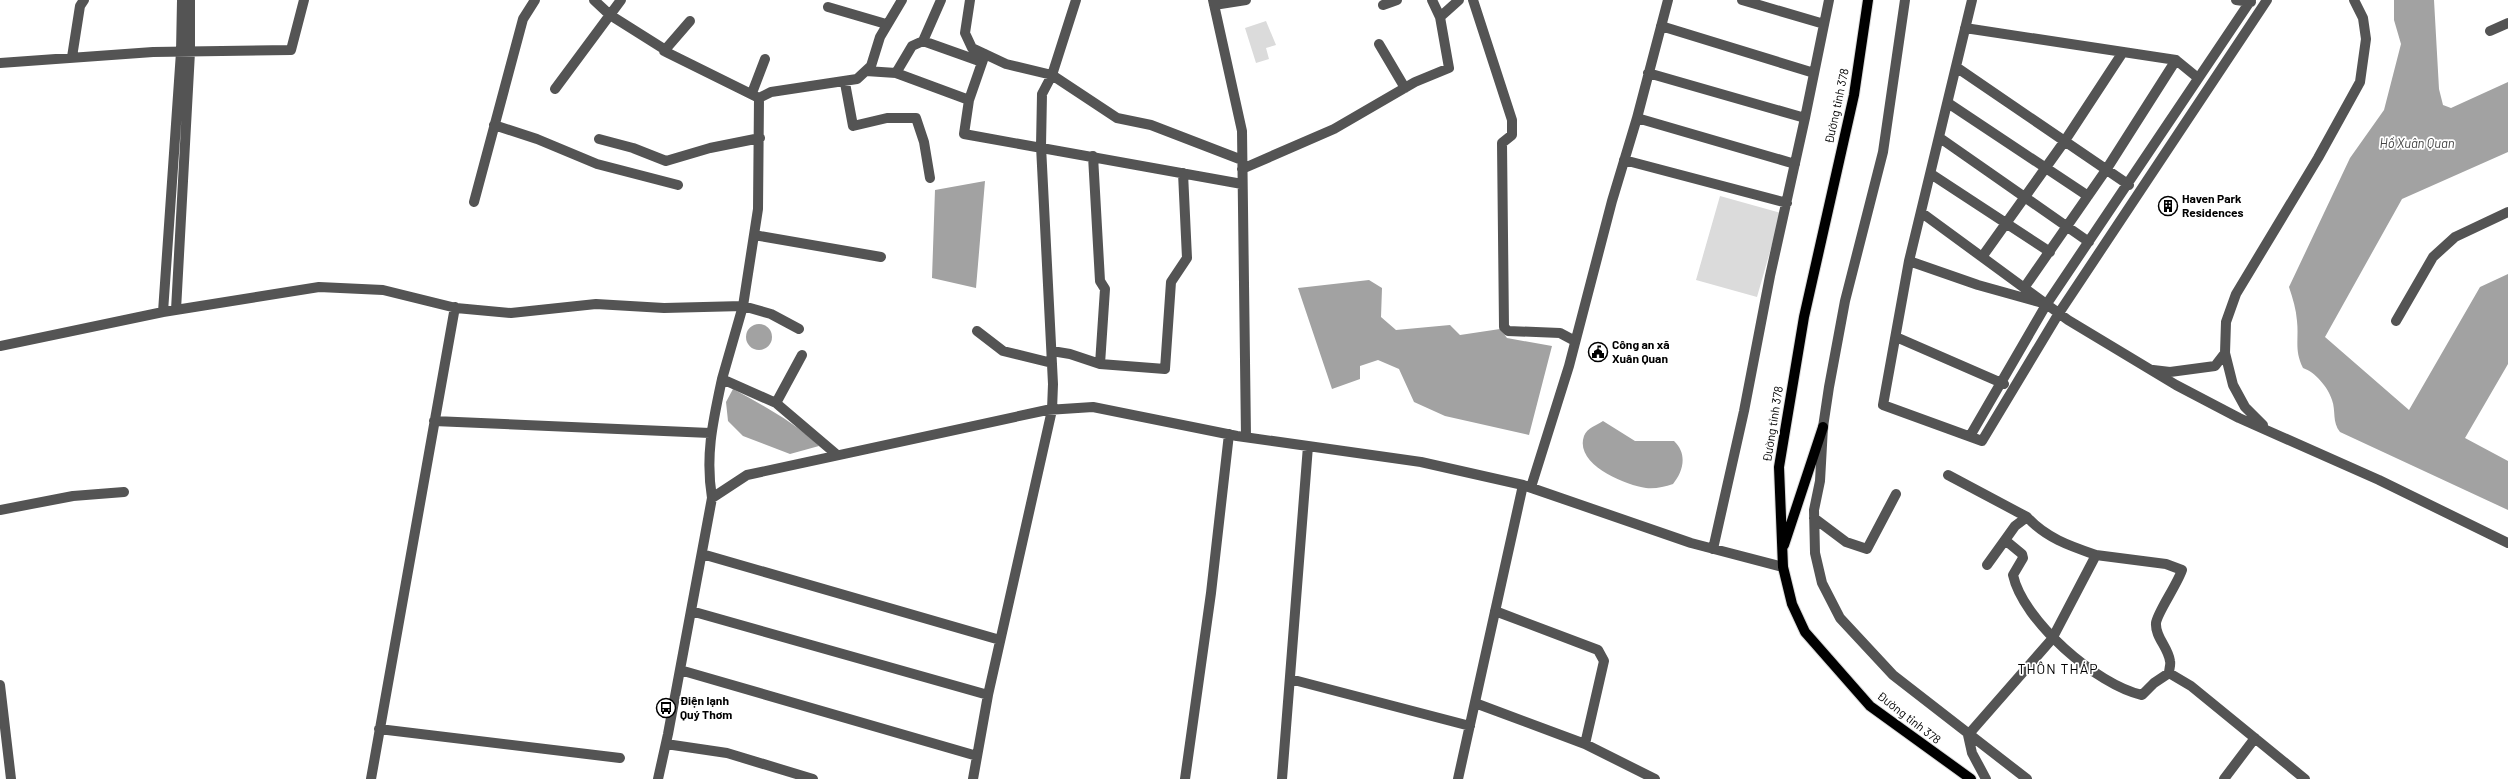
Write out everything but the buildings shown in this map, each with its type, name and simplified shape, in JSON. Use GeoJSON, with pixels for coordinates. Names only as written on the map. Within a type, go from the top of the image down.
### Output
{"type":"FeatureCollection","features":[{"type":"Feature","properties":{"kind":"main road","name":"Đường tỉnh 378"},"geometry":{"type":"LineString","coordinates":[[1868,0],[1854,95],[1804,317],[1781,459],[1783,567],[1792,604],[1805,632],[1865,700],[1970,779]]}},
{"type":"Feature","properties":{"kind":"main road"},"geometry":{"type":"LineString","coordinates":[[1782,551],[1823,427]]}},
{"type":"Feature","properties":{"kind":"street"},"geometry":{"type":"LineString","coordinates":[[72,56],[80,6],[84,0]]}},
{"type":"Feature","properties":{"kind":"street"},"geometry":{"type":"LineString","coordinates":[[176,310],[186,52],[182,0]]}},
{"type":"Feature","properties":{"kind":"street"},"geometry":{"type":"LineString","coordinates":[[163,312],[190,0]]}},
{"type":"Feature","properties":{"kind":"street"},"geometry":{"type":"LineString","coordinates":[[0,63],[72,56],[291,50],[304,0]]}},
{"type":"Feature","properties":{"kind":"street"},"geometry":{"type":"LineString","coordinates":[[474,202],[523,19],[535,0]]}},
{"type":"Feature","properties":{"kind":"street"},"geometry":{"type":"LineString","coordinates":[[594,0],[610,15],[664,49],[664,52],[755,96],[771,92],[845,83],[858,79],[871,66],[886,24],[900,1]]}},
{"type":"Feature","properties":{"kind":"street"},"geometry":{"type":"LineString","coordinates":[[555,89],[621,0]]}},
{"type":"Feature","properties":{"kind":"street"},"geometry":{"type":"LineString","coordinates":[[923,41],[941,0]]}},
{"type":"Feature","properties":{"kind":"street"},"geometry":{"type":"LineString","coordinates":[[970,0],[965,33],[972,48],[984,58]]}},
{"type":"Feature","properties":{"kind":"street"},"geometry":{"type":"LineString","coordinates":[[973,779],[988,695],[1052,410],[1052,351],[1041,146],[1042,94],[1052,74],[1076,0]]}},
{"type":"Feature","properties":{"kind":"street"},"geometry":{"type":"LineString","coordinates":[[1246,0],[1214,2],[1242,131],[1246,437]]}},
{"type":"Feature","properties":{"kind":"street"},"geometry":{"type":"LineString","coordinates":[[1383,5],[1397,0]]}},
{"type":"Feature","properties":{"kind":"street"},"geometry":{"type":"LineString","coordinates":[[896,73],[912,46],[923,41],[1006,64],[1052,74],[1117,118],[1151,125],[1242,164],[1334,129],[1405,88],[1449,68],[1440,17],[1432,0]]}},
{"type":"Feature","properties":{"kind":"street"},"geometry":{"type":"LineString","coordinates":[[1440,17],[1458,0]]}},
{"type":"Feature","properties":{"kind":"street"},"geometry":{"type":"LineString","coordinates":[[1473,0],[1512,120],[1512,134],[1502,142],[1504,327],[1508,331],[1560,333],[1575,341]]}},
{"type":"Feature","properties":{"kind":"street"},"geometry":{"type":"LineString","coordinates":[[1458,779],[1495,611],[1527,486],[1575,341],[1668,0]]}},
{"type":"Feature","properties":{"kind":"street"},"geometry":{"type":"LineString","coordinates":[[1742,0],[1824,24]]}},
{"type":"Feature","properties":{"kind":"street"},"geometry":{"type":"LineString","coordinates":[[1713,549],[1806,118],[1829,0]]}},
{"type":"Feature","properties":{"kind":"street"},"geometry":{"type":"LineString","coordinates":[[1905,0],[1883,152],[1844,301],[1823,427],[1820,481],[1814,518],[1815,553],[1822,583],[1840,618],[1893,675],[1968,735],[2027,779]]}},
{"type":"Feature","properties":{"kind":"street"},"geometry":{"type":"LineString","coordinates":[[1972,0],[1922,213],[1909,261],[1883,405],[1982,441],[2012,387],[2058,313],[2267,0]]}},
{"type":"Feature","properties":{"kind":"street"},"geometry":{"type":"LineString","coordinates":[[2236,0],[2251,1]]}},
{"type":"Feature","properties":{"kind":"street"},"geometry":{"type":"LineString","coordinates":[[2274,434],[2250,413],[2233,385],[2225,353],[2226,322],[2236,294],[2318,158],[2360,82],[2366,39],[2363,18],[2354,0]]}},
{"type":"Feature","properties":{"kind":"street"},"geometry":{"type":"LineString","coordinates":[[1970,436],[1999,382],[2046,305],[2129,185],[2198,78],[2251,1]]}},
{"type":"Feature","properties":{"kind":"street"},"geometry":{"type":"LineString","coordinates":[[828,7],[886,24]]}},
{"type":"Feature","properties":{"kind":"street"},"geometry":{"type":"LineString","coordinates":[[664,52],[690,21]]}},
{"type":"Feature","properties":{"kind":"street"},"geometry":{"type":"LineString","coordinates":[[2490,31],[2508,23]]}},
{"type":"Feature","properties":{"kind":"street"},"geometry":{"type":"LineString","coordinates":[[1661,26],[1814,73]]}},
{"type":"Feature","properties":{"kind":"street"},"geometry":{"type":"LineString","coordinates":[[1965,28],[2176,60],[2198,78]]}},
{"type":"Feature","properties":{"kind":"street"},"geometry":{"type":"LineString","coordinates":[[1378,44],[1405,88]]}},
{"type":"Feature","properties":{"kind":"street"},"geometry":{"type":"LineString","coordinates":[[1982,258],[2005,223],[2064,142],[2123,52]]}},
{"type":"Feature","properties":{"kind":"street"},"geometry":{"type":"LineString","coordinates":[[658,779],[666,744],[712,498],[708,479],[710,433],[722,379],[743,306],[758,209],[760,138],[755,96],[765,58]]}},
{"type":"Feature","properties":{"kind":"street"},"geometry":{"type":"LineString","coordinates":[[984,58],[969,100],[964,134],[1041,146],[1242,184]]}},
{"type":"Feature","properties":{"kind":"street"},"geometry":{"type":"LineString","coordinates":[[2024,288],[2106,170],[2176,60]]}},
{"type":"Feature","properties":{"kind":"street"},"geometry":{"type":"LineString","coordinates":[[1956,67],[2129,185]]}},
{"type":"Feature","properties":{"kind":"street"},"geometry":{"type":"LineString","coordinates":[[866,71],[896,73],[969,100]]}},
{"type":"Feature","properties":{"kind":"street"},"geometry":{"type":"LineString","coordinates":[[1648,73],[1806,118]]}},
{"type":"Feature","properties":{"kind":"street"},"geometry":{"type":"LineString","coordinates":[[845,83],[853,126],[887,118],[916,118],[924,142],[930,178]]}},
{"type":"Feature","properties":{"kind":"street"},"geometry":{"type":"LineString","coordinates":[[1948,103],[2088,196]]}},
{"type":"Feature","properties":{"kind":"street"},"geometry":{"type":"LineString","coordinates":[[1637,118],[1795,164]]}},
{"type":"Feature","properties":{"kind":"street"},"geometry":{"type":"LineString","coordinates":[[494,126],[537,139],[598,164],[678,186]]}},
{"type":"Feature","properties":{"kind":"street"},"geometry":{"type":"LineString","coordinates":[[599,139],[632,148],[666,161],[710,148],[760,138]]}},
{"type":"Feature","properties":{"kind":"street"},"geometry":{"type":"LineString","coordinates":[[1940,138],[2089,242]]}},
{"type":"Feature","properties":{"kind":"street"},"geometry":{"type":"LineString","coordinates":[[1093,156],[1100,281],[1105,289],[1100,364]]}},
{"type":"Feature","properties":{"kind":"street"},"geometry":{"type":"LineString","coordinates":[[1624,160],[1787,202]]}},
{"type":"Feature","properties":{"kind":"street"},"geometry":{"type":"LineString","coordinates":[[1052,351],[1070,354],[1100,364],[1165,369],[1172,282],[1187,258],[1183,173]]}},
{"type":"Feature","properties":{"kind":"street"},"geometry":{"type":"LineString","coordinates":[[1931,174],[2050,252]]}},
{"type":"Feature","properties":{"kind":"street"},"geometry":{"type":"LineString","coordinates":[[2396,321],[2433,257],[2455,237],[2508,212]]}},
{"type":"Feature","properties":{"kind":"street"},"geometry":{"type":"LineString","coordinates":[[1922,213],[2046,305],[2204,401],[2274,434],[2379,480],[2508,543]]}},
{"type":"Feature","properties":{"kind":"street"},"geometry":{"type":"LineString","coordinates":[[754,235],[881,256]]}},
{"type":"Feature","properties":{"kind":"street"},"geometry":{"type":"LineString","coordinates":[[1909,261],[1978,285],[2046,305]]}},
{"type":"Feature","properties":{"kind":"street"},"geometry":{"type":"LineString","coordinates":[[0,346],[163,312],[319,287],[383,290],[455,307],[511,313],[596,304],[664,308],[743,306],[771,314],[799,330]]}},
{"type":"Feature","properties":{"kind":"street"},"geometry":{"type":"LineString","coordinates":[[370,779],[455,307]]}},
{"type":"Feature","properties":{"kind":"street"},"geometry":{"type":"LineString","coordinates":[[977,330],[1002,351],[1052,363]]}},
{"type":"Feature","properties":{"kind":"street"},"geometry":{"type":"LineString","coordinates":[[1896,337],[2012,387]]}},
{"type":"Feature","properties":{"kind":"street"},"geometry":{"type":"LineString","coordinates":[[2150,369],[2170,372],[2214,366],[2225,353]]}},
{"type":"Feature","properties":{"kind":"street"},"geometry":{"type":"LineString","coordinates":[[776,403],[802,355]]}},
{"type":"Feature","properties":{"kind":"street"},"geometry":{"type":"LineString","coordinates":[[722,379],[776,403],[836,454]]}},
{"type":"Feature","properties":{"kind":"street"},"geometry":{"type":"LineString","coordinates":[[712,498],[747,474],[836,454],[1052,410],[1093,407],[1246,437],[1421,462],[1527,486],[1713,549],[1783,567]]}},
{"type":"Feature","properties":{"kind":"street"},"geometry":{"type":"LineString","coordinates":[[434,421],[710,433]]}},
{"type":"Feature","properties":{"kind":"street"},"geometry":{"type":"LineString","coordinates":[[1185,779],[1211,592],[1229,434]]}},
{"type":"Feature","properties":{"kind":"street"},"geometry":{"type":"LineString","coordinates":[[1282,779],[1308,446]]}},
{"type":"Feature","properties":{"kind":"street"},"geometry":{"type":"LineString","coordinates":[[1948,475],[2027,517],[2038,529],[2066,544],[2096,555],[2166,564],[2182,570],[2177,584],[2166,604],[2158,612],[2156,624],[2159,637],[2170,660],[2169,673]]}},
{"type":"Feature","properties":{"kind":"street"},"geometry":{"type":"LineString","coordinates":[[0,510],[73,496],[124,492]]}},
{"type":"Feature","properties":{"kind":"street"},"geometry":{"type":"LineString","coordinates":[[1814,518],[1846,542],[1867,549],[1896,494]]}},
{"type":"Feature","properties":{"kind":"street"},"geometry":{"type":"LineString","coordinates":[[1987,565],[2015,526],[2027,517]]}},
{"type":"Feature","properties":{"kind":"street"},"geometry":{"type":"LineString","coordinates":[[2005,540],[2022,554],[2023,558],[2013,575],[2017,591],[2052,639],[2079,660],[2129,692],[2142,695],[2154,683],[2169,673]]}},
{"type":"Feature","properties":{"kind":"street"},"geometry":{"type":"LineString","coordinates":[[702,554],[1000,640]]}},
{"type":"Feature","properties":{"kind":"street"},"geometry":{"type":"LineString","coordinates":[[1968,735],[2052,639],[2096,555]]}},
{"type":"Feature","properties":{"kind":"street"},"geometry":{"type":"LineString","coordinates":[[691,611],[988,695]]}},
{"type":"Feature","properties":{"kind":"street"},"geometry":{"type":"LineString","coordinates":[[1495,611],[1598,650],[1604,661],[1585,744]]}},
{"type":"Feature","properties":{"kind":"street"},"geometry":{"type":"LineString","coordinates":[[680,670],[977,756]]}},
{"type":"Feature","properties":{"kind":"street"},"geometry":{"type":"LineString","coordinates":[[2169,673],[2191,686],[2305,779]]}},
{"type":"Feature","properties":{"kind":"street"},"geometry":{"type":"LineString","coordinates":[[1290,679],[1470,726]]}},
{"type":"Feature","properties":{"kind":"street"},"geometry":{"type":"LineString","coordinates":[[0,685],[3,729],[11,779]]}},
{"type":"Feature","properties":{"kind":"street"},"geometry":{"type":"LineString","coordinates":[[1475,703],[1585,744],[1655,779]]}},
{"type":"Feature","properties":{"kind":"street"},"geometry":{"type":"LineString","coordinates":[[379,729],[620,758]]}},
{"type":"Feature","properties":{"kind":"street"},"geometry":{"type":"LineString","coordinates":[[1968,735],[1972,753],[1986,779]]}},
{"type":"Feature","properties":{"kind":"street"},"geometry":{"type":"LineString","coordinates":[[2224,779],[2255,738]]}},
{"type":"Feature","properties":{"kind":"street"},"geometry":{"type":"LineString","coordinates":[[666,744],[727,753],[813,779]]}},
{"type":"Feature","properties":{"kind":"shaded area"},"geometry":{"type":"Polygon","coordinates":[[[1266,21],[1276,45],[1266,48],[1269,59],[1256,63],[1245,28],[1266,21]]]}},
{"type":"Feature","properties":{"kind":"shaded area"},"geometry":{"type":"Polygon","coordinates":[[[1720,196],[1781,213],[1757,297],[1696,280],[1720,196]]]}},
{"type":"Feature","properties":{"kind":"water","name":"Hồ Xuân Quan"},"geometry":{"type":"Polygon","coordinates":[[[2394,0],[2434,0],[2439,89],[2443,105],[2451,108],[2508,82],[2508,152],[2402,199],[2325,337],[2409,410],[2480,287],[2508,274],[2508,364],[2465,438],[2508,461],[2508,510],[2340,432],[2336,424],[2330,395],[2316,376],[2303,368],[2300,362],[2297,344],[2297,317],[2289,287],[2350,158],[2384,110],[2401,44],[2394,20],[2394,0]]]}},
{"type":"Feature","properties":{"kind":"water"},"geometry":{"type":"Polygon","coordinates":[[[985,181],[976,288],[932,278],[935,190],[985,181]]]}},
{"type":"Feature","properties":{"kind":"water"},"geometry":{"type":"Polygon","coordinates":[[[1369,280],[1382,288],[1381,317],[1396,330],[1450,325],[1460,335],[1500,329],[1507,338],[1552,346],[1529,435],[1445,416],[1414,402],[1399,369],[1378,360],[1360,366],[1360,379],[1332,389],[1298,288],[1369,280]]]}},
{"type":"Feature","properties":{"kind":"water"},"geometry":{"type":"Polygon","coordinates":[[[759,324],[768,328],[772,337],[768,346],[759,350],[750,346],[746,337],[750,328],[759,324]]]}},
{"type":"Feature","properties":{"kind":"water"},"geometry":{"type":"Polygon","coordinates":[[[733,389],[789,421],[819,446],[790,454],[743,436],[728,421],[726,402],[733,389]]]}},
{"type":"Feature","properties":{"kind":"water"},"geometry":{"type":"Polygon","coordinates":[[[1603,421],[1635,441],[1674,441],[1681,452],[1682,463],[1679,474],[1673,484],[1653,488],[1637,486],[1615,478],[1594,464],[1587,456],[1583,446],[1584,436],[1590,429],[1603,421]]]}},
{"type":"Feature","properties":{"kind":"place","name":"Haven Park Residences"},"geometry":{"type":"Point","coordinates":[2168,206]}},
{"type":"Feature","properties":{"kind":"place","name":"Công an xã Xuân Quan"},"geometry":{"type":"Point","coordinates":[1598,352]}},
{"type":"Feature","properties":{"kind":"place","name":"Điện lạnh Quý Thơm"},"geometry":{"type":"Point","coordinates":[666,708]}},
{"type":"Feature","properties":{"kind":"district","name":"THÔN THÁP"},"geometry":{"type":"Point","coordinates":[2058,669]}}]}
